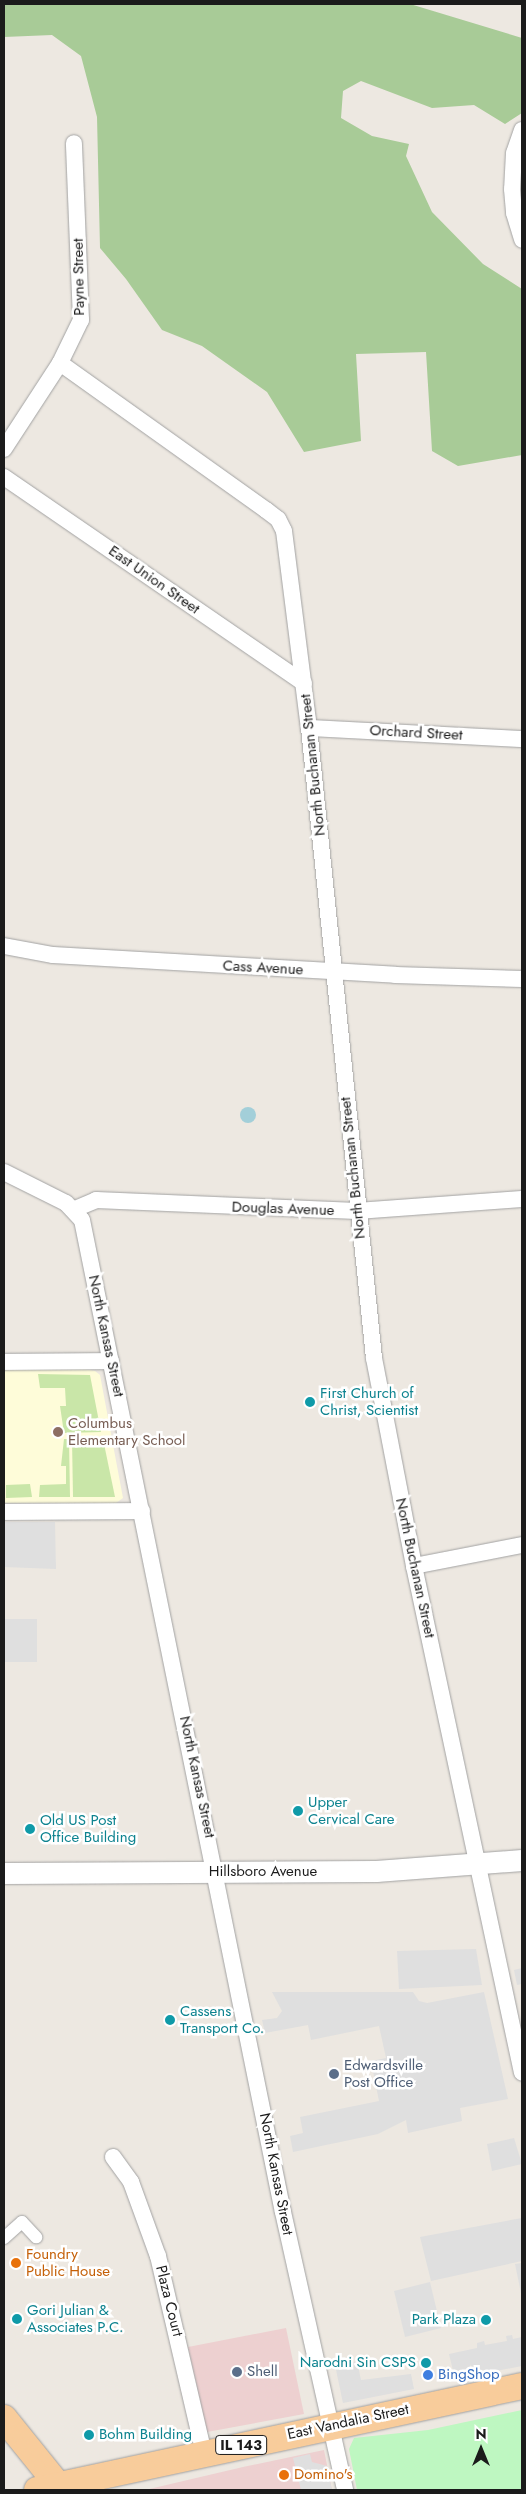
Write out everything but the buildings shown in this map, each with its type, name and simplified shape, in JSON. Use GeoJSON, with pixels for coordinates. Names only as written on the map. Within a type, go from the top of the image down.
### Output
{"type":"FeatureCollection","features":[{"type":"Feature","properties":{"kind":"main road","name":"East Vandalia Street"},"geometry":{"type":"LineString","coordinates":[[48,2488],[522,2386]]}},
{"type":"Feature","properties":{"kind":"main road","name":"IL 143"},"geometry":{"type":"LineString","coordinates":[[4,2418],[48,2488]]}},
{"type":"Feature","properties":{"kind":"street"},"geometry":{"type":"LineString","coordinates":[[522,130],[514,153],[512,189],[522,240]]}},
{"type":"Feature","properties":{"kind":"street","name":"Payne Street"},"geometry":{"type":"LineString","coordinates":[[4,449],[60,364],[78,330],[83,310],[74,143]]}},
{"type":"Feature","properties":{"kind":"street","name":"North Buchanan Street"},"geometry":{"type":"LineString","coordinates":[[60,364],[278,519],[288,544],[309,728],[357,1211],[374,1358],[414,1566],[522,2073]]}},
{"type":"Feature","properties":{"kind":"street","name":"East Union Street"},"geometry":{"type":"LineString","coordinates":[[4,477],[304,683]]}},
{"type":"Feature","properties":{"kind":"street","name":"Orchard Street"},"geometry":{"type":"LineString","coordinates":[[309,728],[522,739]]}},
{"type":"Feature","properties":{"kind":"street","name":"Cass Avenue"},"geometry":{"type":"LineString","coordinates":[[4,946],[53,955],[334,972],[522,979]]}},
{"type":"Feature","properties":{"kind":"street"},"geometry":{"type":"LineString","coordinates":[[4,1172],[74,1209]]}},
{"type":"Feature","properties":{"kind":"street","name":"Douglas Avenue"},"geometry":{"type":"LineString","coordinates":[[74,1209],[96,1200],[357,1211],[522,1199]]}},
{"type":"Feature","properties":{"kind":"street","name":"North Kansas Street"},"geometry":{"type":"LineString","coordinates":[[74,1209],[82,1220],[216,1872],[283,2212],[345,2490]]}},
{"type":"Feature","properties":{"kind":"street"},"geometry":{"type":"LineString","coordinates":[[4,1362],[111,1361]]}},
{"type":"Feature","properties":{"kind":"street"},"geometry":{"type":"LineString","coordinates":[[4,1512],[142,1511]]}},
{"type":"Feature","properties":{"kind":"street"},"geometry":{"type":"LineString","coordinates":[[414,1566],[522,1545]]}},
{"type":"Feature","properties":{"kind":"street","name":"Hillsboro Avenue"},"geometry":{"type":"LineString","coordinates":[[4,1873],[376,1871],[478,1866],[522,1860]]}},
{"type":"Feature","properties":{"kind":"street","name":"Plaza Court"},"geometry":{"type":"LineString","coordinates":[[113,2157],[131,2182],[158,2256],[204,2453]]}},
{"type":"Feature","properties":{"kind":"street"},"geometry":{"type":"LineString","coordinates":[[4,2238],[22,2222],[36,2237]]}},
{"type":"Feature","properties":{"kind":"shaded area","name":"Columbus Elementary School"},"geometry":{"type":"Polygon","coordinates":[[[85,1369],[95,1371],[100,1375],[123,1498],[116,1503],[4,1503],[4,1370],[85,1369]]]}},
{"type":"Feature","properties":{"kind":"shaded area"},"geometry":{"type":"Polygon","coordinates":[[[4,1522],[55,1522],[56,1569],[4,1567],[4,1522]]]}},
{"type":"Feature","properties":{"kind":"shaded area"},"geometry":{"type":"Polygon","coordinates":[[[4,1619],[37,1619],[37,1662],[4,1662],[4,1619]]]}},
{"type":"Feature","properties":{"kind":"shaded area"},"geometry":{"type":"Polygon","coordinates":[[[476,1949],[482,1985],[399,1989],[397,1951],[476,1949]]]}},
{"type":"Feature","properties":{"kind":"shaded area"},"geometry":{"type":"Polygon","coordinates":[[[522,1968],[522,1984],[517,1985],[514,1970],[522,1968]]]}},
{"type":"Feature","properties":{"kind":"shaded area"},"geometry":{"type":"Polygon","coordinates":[[[272,1992],[413,1992],[419,2001],[427,2003],[484,1992],[508,2099],[460,2108],[462,2121],[408,2133],[406,2120],[378,2134],[293,2152],[290,2136],[303,2133],[300,2117],[379,2101],[371,2061],[386,2058],[379,2026],[311,2040],[308,2025],[265,2033],[262,2020],[277,2018],[282,2011],[272,1992]]]}},
{"type":"Feature","properties":{"kind":"shaded area"},"geometry":{"type":"Polygon","coordinates":[[[514,2138],[522,2164],[492,2171],[487,2144],[514,2138]]]}},
{"type":"Feature","properties":{"kind":"shaded area"},"geometry":{"type":"Polygon","coordinates":[[[522,2218],[522,2261],[431,2281],[420,2237],[522,2218]]]}},
{"type":"Feature","properties":{"kind":"shaded area"},"geometry":{"type":"Polygon","coordinates":[[[522,2263],[522,2298],[515,2264],[522,2263]]]}},
{"type":"Feature","properties":{"kind":"shaded area"},"geometry":{"type":"Polygon","coordinates":[[[430,2282],[441,2328],[405,2337],[394,2291],[430,2282]]]}},
{"type":"Feature","properties":{"kind":"shaded area"},"geometry":{"type":"Polygon","coordinates":[[[286,2328],[304,2414],[207,2432],[188,2347],[286,2328]]]}},
{"type":"Feature","properties":{"kind":"shaded area"},"geometry":{"type":"Polygon","coordinates":[[[512,2335],[513,2339],[522,2337],[522,2366],[475,2375],[470,2364],[471,2375],[455,2379],[449,2354],[477,2348],[477,2343],[484,2341],[485,2345],[507,2341],[506,2336],[512,2335]]]}},
{"type":"Feature","properties":{"kind":"shaded area"},"geometry":{"type":"Polygon","coordinates":[[[357,2361],[361,2380],[411,2374],[414,2389],[343,2403],[335,2365],[357,2361]]]}},
{"type":"Feature","properties":{"kind":"shaded area"},"geometry":{"type":"Polygon","coordinates":[[[324,2450],[332,2490],[145,2490],[243,2467],[324,2450]]]}},
{"type":"Feature","properties":{"kind":"shaded area"},"geometry":{"type":"Polygon","coordinates":[[[310,2454],[312,2462],[327,2466],[332,2490],[301,2490],[293,2458],[310,2454]]]}},
{"type":"Feature","properties":{"kind":"green space"},"geometry":{"type":"Polygon","coordinates":[[[4,4],[410,4],[522,38],[522,113],[505,124],[474,105],[432,108],[361,81],[343,91],[341,118],[372,136],[409,144],[406,156],[432,212],[483,264],[522,289],[522,455],[458,466],[432,451],[426,352],[356,354],[361,441],[304,452],[267,392],[202,346],[162,330],[126,279],[100,248],[97,117],[81,56],[52,35],[4,37],[4,4]]]}},
{"type":"Feature","properties":{"kind":"green space"},"geometry":{"type":"Polygon","coordinates":[[[38,1374],[90,1375],[101,1432],[64,1433],[60,1406],[66,1406],[65,1388],[40,1388],[38,1374]]]}},
{"type":"Feature","properties":{"kind":"green space"},"geometry":{"type":"Polygon","coordinates":[[[64,1439],[69,1439],[70,1497],[39,1497],[40,1485],[66,1484],[66,1466],[61,1466],[64,1439]]]}},
{"type":"Feature","properties":{"kind":"green space"},"geometry":{"type":"Polygon","coordinates":[[[72,1439],[103,1439],[115,1497],[73,1497],[72,1439]]]}},
{"type":"Feature","properties":{"kind":"green space"},"geometry":{"type":"Polygon","coordinates":[[[30,1484],[32,1497],[6,1498],[6,1485],[30,1484]]]}},
{"type":"Feature","properties":{"kind":"green space"},"geometry":{"type":"Polygon","coordinates":[[[522,2410],[522,2490],[357,2490],[349,2449],[354,2438],[428,2430],[522,2410]]]}},
{"type":"Feature","properties":{"kind":"water"},"geometry":{"type":"Polygon","coordinates":[[[245,1107],[251,1107],[256,1112],[254,1121],[245,1123],[240,1118],[240,1112],[245,1107]]]}},
{"type":"Feature","properties":{"kind":"place","name":"First Church of Christ, Scientist"},"geometry":{"type":"Point","coordinates":[310,1402]}},
{"type":"Feature","properties":{"kind":"place","name":"Columbus Elementary School"},"geometry":{"type":"Point","coordinates":[58,1432]}},
{"type":"Feature","properties":{"kind":"place","name":"Upper Cervical Care"},"geometry":{"type":"Point","coordinates":[298,1811]}},
{"type":"Feature","properties":{"kind":"place","name":"Old US Post Office Building"},"geometry":{"type":"Point","coordinates":[30,1829]}},
{"type":"Feature","properties":{"kind":"place","name":"Cassens Transport Co."},"geometry":{"type":"Point","coordinates":[170,2020]}},
{"type":"Feature","properties":{"kind":"place","name":"Edwardsville Post Office"},"geometry":{"type":"Point","coordinates":[334,2074]}},
{"type":"Feature","properties":{"kind":"place","name":"Foundry Public House"},"geometry":{"type":"Point","coordinates":[16,2263]}},
{"type":"Feature","properties":{"kind":"place","name":"Gori Julian & Associates P.C."},"geometry":{"type":"Point","coordinates":[17,2319]}},
{"type":"Feature","properties":{"kind":"place","name":"Park Plaza"},"geometry":{"type":"Point","coordinates":[486,2320]}},
{"type":"Feature","properties":{"kind":"place","name":"Narodni Sin CSPS"},"geometry":{"type":"Point","coordinates":[426,2363]}},
{"type":"Feature","properties":{"kind":"place","name":"Shell"},"geometry":{"type":"Point","coordinates":[237,2372]}},
{"type":"Feature","properties":{"kind":"place","name":"BingShop"},"geometry":{"type":"Point","coordinates":[428,2375]}},
{"type":"Feature","properties":{"kind":"place","name":"Bohm Building"},"geometry":{"type":"Point","coordinates":[89,2435]}},
{"type":"Feature","properties":{"kind":"place","name":"Domino's"},"geometry":{"type":"Point","coordinates":[284,2475]}}]}
